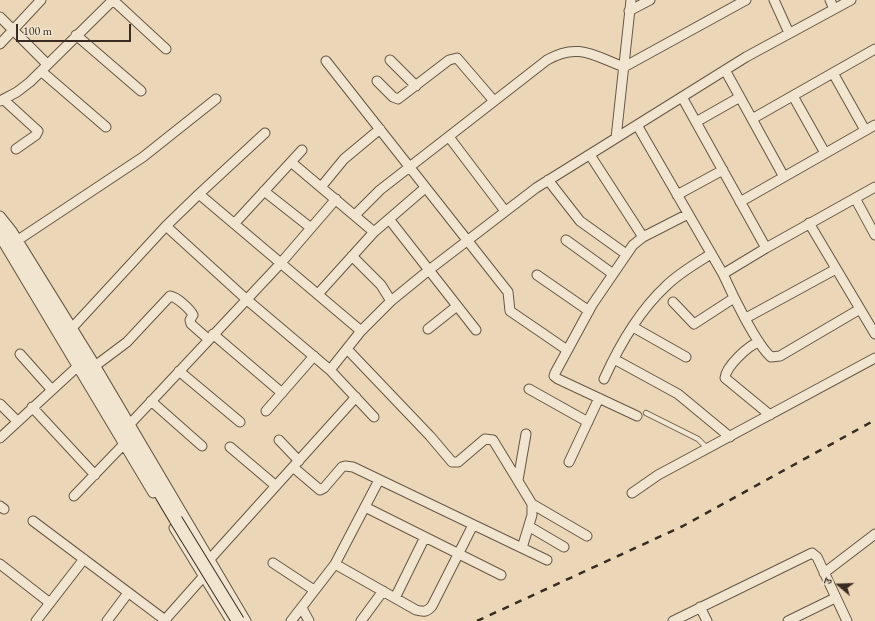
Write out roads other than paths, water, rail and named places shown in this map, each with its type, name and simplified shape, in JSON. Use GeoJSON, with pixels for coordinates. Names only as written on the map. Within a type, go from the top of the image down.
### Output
{"type":"FeatureCollection","features":[{"type":"Feature","properties":{"kind":"main road"},"geometry":{"type":"LineString","coordinates":[[0,224],[176,520],[238,621]]}},
{"type":"Feature","properties":{"kind":"street"},"geometry":{"type":"LineString","coordinates":[[0,44],[40,0]]}},
{"type":"Feature","properties":{"kind":"street"},"geometry":{"type":"LineString","coordinates":[[16,149],[36,135],[38,131],[2,101],[17,92],[44,68],[113,0],[166,49]]}},
{"type":"Feature","properties":{"kind":"street"},"geometry":{"type":"LineString","coordinates":[[616,138],[630,0]]}},
{"type":"Feature","properties":{"kind":"street"},"geometry":{"type":"LineString","coordinates":[[629,12],[650,0]]}},
{"type":"Feature","properties":{"kind":"street"},"geometry":{"type":"LineString","coordinates":[[624,67],[732,3],[746,0]]}},
{"type":"Feature","properties":{"kind":"street"},"geometry":{"type":"LineString","coordinates":[[774,0],[789,33]]}},
{"type":"Feature","properties":{"kind":"street"},"geometry":{"type":"LineString","coordinates":[[830,0],[834,9]]}},
{"type":"Feature","properties":{"kind":"street"},"geometry":{"type":"LineString","coordinates":[[330,370],[361,331],[391,301],[505,211],[548,180],[725,70],[789,33],[851,0]]}},
{"type":"Feature","properties":{"kind":"street"},"geometry":{"type":"LineString","coordinates":[[0,17],[13,30],[44,68],[106,127]]}},
{"type":"Feature","properties":{"kind":"street"},"geometry":{"type":"LineString","coordinates":[[76,35],[141,91]]}},
{"type":"Feature","properties":{"kind":"street"},"geometry":{"type":"LineString","coordinates":[[752,119],[875,49]]}},
{"type":"Feature","properties":{"kind":"street"},"geometry":{"type":"LineString","coordinates":[[355,215],[380,190],[547,60],[564,52],[580,51],[624,67]]}},
{"type":"Feature","properties":{"kind":"street"},"geometry":{"type":"LineString","coordinates":[[377,81],[393,97],[398,99],[449,60],[457,58],[494,101]]}},
{"type":"Feature","properties":{"kind":"street"},"geometry":{"type":"LineString","coordinates":[[390,60],[416,86]]}},
{"type":"Feature","properties":{"kind":"street"},"geometry":{"type":"LineString","coordinates":[[326,62],[510,295],[508,305],[510,311],[567,350]]}},
{"type":"Feature","properties":{"kind":"street"},"geometry":{"type":"LineString","coordinates":[[725,70],[784,176]]}},
{"type":"Feature","properties":{"kind":"street"},"geometry":{"type":"LineString","coordinates":[[833,73],[865,130]]}},
{"type":"Feature","properties":{"kind":"street"},"geometry":{"type":"LineString","coordinates":[[793,96],[826,153]]}},
{"type":"Feature","properties":{"kind":"street"},"geometry":{"type":"LineString","coordinates":[[682,97],[766,248]]}},
{"type":"Feature","properties":{"kind":"street"},"geometry":{"type":"LineString","coordinates":[[696,122],[740,97]]}},
{"type":"Feature","properties":{"kind":"street"},"geometry":{"type":"LineString","coordinates":[[18,240],[143,157],[216,99]]}},
{"type":"Feature","properties":{"kind":"street"},"geometry":{"type":"LineString","coordinates":[[740,202],[875,124]]}},
{"type":"Feature","properties":{"kind":"street"},"geometry":{"type":"LineString","coordinates":[[637,125],[723,274],[734,298],[759,342],[770,357],[776,358],[860,309]]}},
{"type":"Feature","properties":{"kind":"street"},"geometry":{"type":"LineString","coordinates":[[321,187],[344,159],[380,129]]}},
{"type":"Feature","properties":{"kind":"street"},"geometry":{"type":"LineString","coordinates":[[72,328],[166,226],[265,133]]}},
{"type":"Feature","properties":{"kind":"street"},"geometry":{"type":"LineString","coordinates":[[448,137],[505,211]]}},
{"type":"Feature","properties":{"kind":"street"},"geometry":{"type":"LineString","coordinates":[[234,224],[302,150]]}},
{"type":"Feature","properties":{"kind":"street"},"geometry":{"type":"LineString","coordinates":[[590,155],[643,236]]}},
{"type":"Feature","properties":{"kind":"street"},"geometry":{"type":"LineString","coordinates":[[291,162],[374,232]]}},
{"type":"Feature","properties":{"kind":"street"},"geometry":{"type":"LineString","coordinates":[[677,195],[723,170]]}},
{"type":"Feature","properties":{"kind":"street"},"geometry":{"type":"LineString","coordinates":[[548,180],[580,221],[626,254]]}},
{"type":"Feature","properties":{"kind":"street"},"geometry":{"type":"LineString","coordinates":[[723,274],[875,186]]}},
{"type":"Feature","properties":{"kind":"street"},"geometry":{"type":"LineString","coordinates":[[318,294],[374,232],[425,188]]}},
{"type":"Feature","properties":{"kind":"street"},"geometry":{"type":"LineString","coordinates":[[264,191],[311,228]]}},
{"type":"Feature","properties":{"kind":"street"},"geometry":{"type":"LineString","coordinates":[[199,194],[361,331]]}},
{"type":"Feature","properties":{"kind":"street"},"geometry":{"type":"LineString","coordinates":[[855,198],[875,235]]}},
{"type":"Feature","properties":{"kind":"street"},"geometry":{"type":"LineString","coordinates":[[130,424],[280,264],[336,199]]}},
{"type":"Feature","properties":{"kind":"street"},"geometry":{"type":"LineString","coordinates":[[642,414],[599,398],[555,378],[555,373],[589,311],[626,254],[643,236],[688,214]]}},
{"type":"Feature","properties":{"kind":"street"},"geometry":{"type":"LineString","coordinates":[[0,216],[18,240],[72,328],[246,621]]}},
{"type":"Feature","properties":{"kind":"street"},"geometry":{"type":"LineString","coordinates":[[389,219],[476,330]]}},
{"type":"Feature","properties":{"kind":"street"},"geometry":{"type":"LineString","coordinates":[[809,223],[875,334]]}},
{"type":"Feature","properties":{"kind":"street"},"geometry":{"type":"LineString","coordinates":[[166,226],[246,299],[330,370],[374,417]]}},
{"type":"Feature","properties":{"kind":"street"},"geometry":{"type":"LineString","coordinates":[[0,237],[203,577],[231,621]]}},
{"type":"Feature","properties":{"kind":"street"},"geometry":{"type":"LineString","coordinates":[[566,240],[613,274]]}},
{"type":"Feature","properties":{"kind":"street"},"geometry":{"type":"LineString","coordinates":[[604,379],[633,327],[665,286],[684,271],[711,254]]}},
{"type":"Feature","properties":{"kind":"street"},"geometry":{"type":"LineString","coordinates":[[352,256],[381,285],[391,301]]}},
{"type":"Feature","properties":{"kind":"street"},"geometry":{"type":"LineString","coordinates":[[746,318],[836,269]]}},
{"type":"Feature","properties":{"kind":"street"},"geometry":{"type":"LineString","coordinates":[[537,275],[589,311]]}},
{"type":"Feature","properties":{"kind":"street"},"geometry":{"type":"LineString","coordinates":[[95,366],[127,342],[170,296],[175,298],[191,312],[193,315],[190,320],[191,324],[211,337],[282,393]]}},
{"type":"Feature","properties":{"kind":"street"},"geometry":{"type":"LineString","coordinates":[[673,302],[694,324],[734,298]]}},
{"type":"Feature","properties":{"kind":"street"},"geometry":{"type":"LineString","coordinates":[[428,329],[457,306]]}},
{"type":"Feature","properties":{"kind":"street"},"geometry":{"type":"LineString","coordinates":[[633,327],[686,357]]}},
{"type":"Feature","properties":{"kind":"street"},"geometry":{"type":"LineString","coordinates":[[759,342],[746,349],[726,372],[725,378],[770,415]]}},
{"type":"Feature","properties":{"kind":"street"},"geometry":{"type":"LineString","coordinates":[[347,349],[420,425],[452,462],[458,462],[484,439],[489,438],[496,444],[532,504],[587,536]]}},
{"type":"Feature","properties":{"kind":"street"},"geometry":{"type":"LineString","coordinates":[[20,354],[52,390]]}},
{"type":"Feature","properties":{"kind":"street"},"geometry":{"type":"LineString","coordinates":[[266,411],[314,356]]}},
{"type":"Feature","properties":{"kind":"street"},"geometry":{"type":"LineString","coordinates":[[632,493],[658,475],[875,358]]}},
{"type":"Feature","properties":{"kind":"street"},"geometry":{"type":"LineString","coordinates":[[614,359],[678,394],[730,437]]}},
{"type":"Feature","properties":{"kind":"street"},"geometry":{"type":"LineString","coordinates":[[0,438],[77,367]]}},
{"type":"Feature","properties":{"kind":"street"},"geometry":{"type":"LineString","coordinates":[[179,371],[240,422]]}},
{"type":"Feature","properties":{"kind":"street"},"geometry":{"type":"LineString","coordinates":[[529,390],[588,422]]}},
{"type":"Feature","properties":{"kind":"street"},"geometry":{"type":"LineString","coordinates":[[197,566],[210,559],[356,397]]}},
{"type":"Feature","properties":{"kind":"street"},"geometry":{"type":"LineString","coordinates":[[569,462],[599,398]]}},
{"type":"Feature","properties":{"kind":"street"},"geometry":{"type":"LineString","coordinates":[[151,401],[202,446]]}},
{"type":"Feature","properties":{"kind":"street"},"geometry":{"type":"LineString","coordinates":[[0,404],[17,421]]}},
{"type":"Feature","properties":{"kind":"street"},"geometry":{"type":"LineString","coordinates":[[32,407],[95,475]]}},
{"type":"Feature","properties":{"kind":"street"},"geometry":{"type":"LineString","coordinates":[[518,480],[526,434]]}},
{"type":"Feature","properties":{"kind":"street"},"geometry":{"type":"LineString","coordinates":[[278,440],[296,464],[320,490],[324,488],[345,466],[353,467],[547,560]]}},
{"type":"Feature","properties":{"kind":"street"},"geometry":{"type":"LineString","coordinates":[[74,496],[124,444]]}},
{"type":"Feature","properties":{"kind":"street"},"geometry":{"type":"LineString","coordinates":[[230,447],[276,486]]}},
{"type":"Feature","properties":{"kind":"street"},"geometry":{"type":"LineString","coordinates":[[292,621],[335,564],[379,480]]}},
{"type":"Feature","properties":{"kind":"street"},"geometry":{"type":"LineString","coordinates":[[522,548],[530,527],[532,504]]}},
{"type":"Feature","properties":{"kind":"street"},"geometry":{"type":"LineString","coordinates":[[365,508],[501,575]]}},
{"type":"Feature","properties":{"kind":"street"},"geometry":{"type":"LineString","coordinates":[[33,521],[164,621],[203,577]]}},
{"type":"Feature","properties":{"kind":"street"},"geometry":{"type":"LineString","coordinates":[[335,564],[416,610],[424,612],[428,610],[474,525]]}},
{"type":"Feature","properties":{"kind":"street"},"geometry":{"type":"LineString","coordinates":[[530,527],[564,547]]}},
{"type":"Feature","properties":{"kind":"street"},"geometry":{"type":"LineString","coordinates":[[824,573],[875,534]]}},
{"type":"Feature","properties":{"kind":"street"},"geometry":{"type":"LineString","coordinates":[[395,598],[425,538]]}},
{"type":"Feature","properties":{"kind":"street"},"geometry":{"type":"LineString","coordinates":[[672,621],[809,554],[815,555],[847,621]]}},
{"type":"Feature","properties":{"kind":"street"},"geometry":{"type":"LineString","coordinates":[[36,621],[84,559]]}},
{"type":"Feature","properties":{"kind":"street"},"geometry":{"type":"LineString","coordinates":[[273,563],[314,590]]}},
{"type":"Feature","properties":{"kind":"street"},"geometry":{"type":"LineString","coordinates":[[0,564],[50,603]]}},
{"type":"Feature","properties":{"kind":"street"},"geometry":{"type":"LineString","coordinates":[[362,621],[383,591]]}},
{"type":"Feature","properties":{"kind":"street"},"geometry":{"type":"LineString","coordinates":[[107,621],[128,593]]}},
{"type":"Feature","properties":{"kind":"street"},"geometry":{"type":"LineString","coordinates":[[788,621],[835,598]]}},
{"type":"Feature","properties":{"kind":"street"},"geometry":{"type":"LineString","coordinates":[[700,607],[707,621]]}},
{"type":"Feature","properties":{"kind":"street"},"geometry":{"type":"LineString","coordinates":[[302,608],[309,621]]}},
{"type":"Feature","properties":{"kind":"lane"},"geometry":{"type":"LineString","coordinates":[[642,414],[698,439],[708,449]]}},
{"type":"Feature","properties":{"kind":"railway"},"geometry":{"type":"LineString","coordinates":[[477,621],[683,526],[875,420]]}}]}
